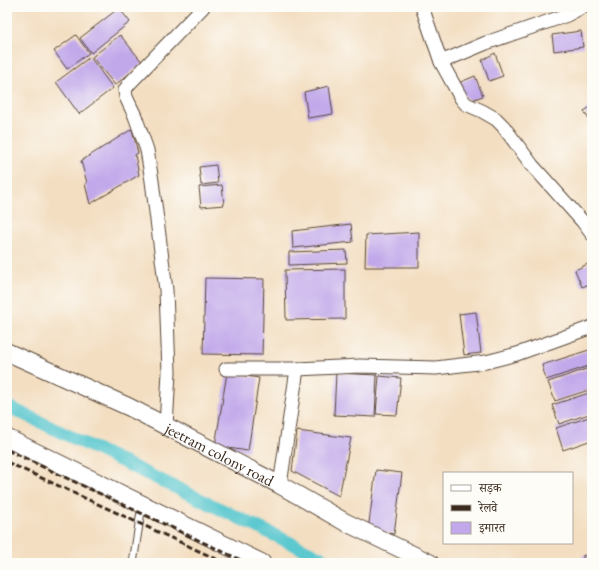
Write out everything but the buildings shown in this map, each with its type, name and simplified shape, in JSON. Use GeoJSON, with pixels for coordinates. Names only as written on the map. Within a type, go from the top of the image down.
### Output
{"type":"FeatureCollection","features":[{"type":"Feature","properties":{"kind":"street"},"geometry":{"type":"LineString","coordinates":[[166,427],[169,372],[166,290],[147,150],[135,116],[126,97],[125,90],[203,7]]}},
{"type":"Feature","properties":{"kind":"street"},"geometry":{"type":"LineString","coordinates":[[422,7],[441,62],[461,98],[466,104],[486,113],[496,119],[503,126],[532,165],[584,222],[592,234]]}},
{"type":"Feature","properties":{"kind":"street"},"geometry":{"type":"LineString","coordinates":[[441,62],[566,11],[582,7]]}},
{"type":"Feature","properties":{"kind":"street"},"geometry":{"type":"LineString","coordinates":[[226,369],[297,369],[360,366],[436,368],[486,362],[517,354],[592,327]]}},
{"type":"Feature","properties":{"kind":"street","name":"jeetram colony road"},"geometry":{"type":"LineString","coordinates":[[7,352],[129,407],[280,485],[345,522],[430,563]]}},
{"type":"Feature","properties":{"kind":"street"},"geometry":{"type":"LineString","coordinates":[[280,485],[297,369]]}},
{"type":"Feature","properties":{"kind":"street"},"geometry":{"type":"LineString","coordinates":[[7,438],[262,563]]}},
{"type":"Feature","properties":{"kind":"lane"},"geometry":{"type":"LineString","coordinates":[[133,563],[142,504]]}},
{"type":"Feature","properties":{"kind":"waterway"},"geometry":{"type":"LineString","coordinates":[[7,406],[332,563]]}},
{"type":"Feature","properties":{"kind":"railway"},"geometry":{"type":"LineString","coordinates":[[7,450],[247,563]]}},
{"type":"Feature","properties":{"kind":"railway"},"geometry":{"type":"LineString","coordinates":[[7,462],[225,563]]}}]}
